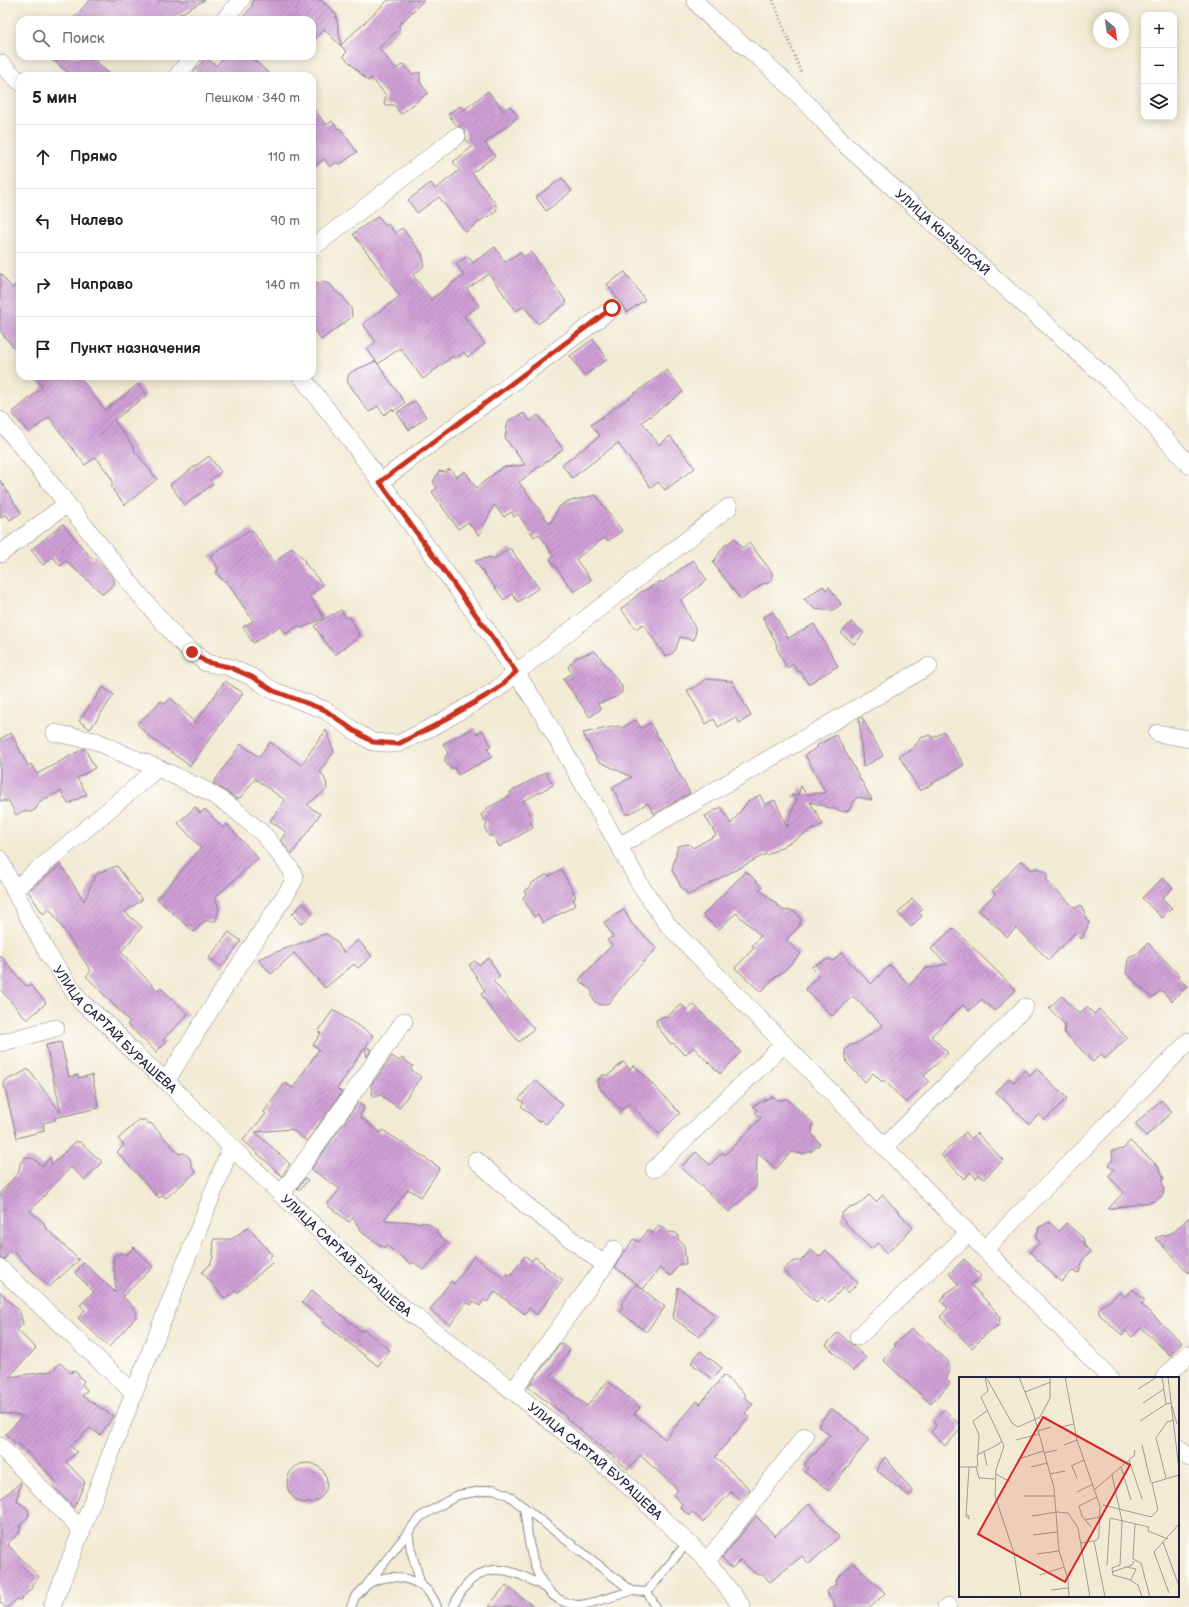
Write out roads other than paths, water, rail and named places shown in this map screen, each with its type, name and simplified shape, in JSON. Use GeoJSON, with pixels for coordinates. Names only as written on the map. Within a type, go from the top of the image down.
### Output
{"type":"FeatureCollection","features":[{"type":"Feature","properties":{"kind":"street"},"geometry":{"type":"LineString","coordinates":[[227,16],[241,0]]}},
{"type":"Feature","properties":{"kind":"street","name":"УЛИЦА КЫЗЫЛСАЙ"},"geometry":{"type":"LineString","coordinates":[[695,0],[702,9],[739,43],[762,61],[812,108],[847,146],[1110,381],[1146,416],[1189,465]]}},
{"type":"Feature","properties":{"kind":"street"},"geometry":{"type":"LineString","coordinates":[[180,72],[190,60]]}},
{"type":"Feature","properties":{"kind":"street"},"geometry":{"type":"LineString","coordinates":[[0,63],[16,78]]}},
{"type":"Feature","properties":{"kind":"street"},"geometry":{"type":"LineString","coordinates":[[316,245],[456,136]]}},
{"type":"Feature","properties":{"kind":"street"},"geometry":{"type":"LineString","coordinates":[[380,482],[612,308]]}},
{"type":"Feature","properties":{"kind":"street"},"geometry":{"type":"LineString","coordinates":[[304,380],[380,482],[516,672],[538,706],[641,886],[668,925],[1109,1377]]}},
{"type":"Feature","properties":{"kind":"street"},"geometry":{"type":"LineString","coordinates":[[0,420],[178,640],[206,662],[229,667],[252,677],[274,691],[325,710],[373,742],[398,744],[436,725],[496,690],[516,672],[729,507]]}},
{"type":"Feature","properties":{"kind":"street"},"geometry":{"type":"LineString","coordinates":[[0,554],[67,504]]}},
{"type":"Feature","properties":{"kind":"street"},"geometry":{"type":"LineString","coordinates":[[619,846],[929,666]]}},
{"type":"Feature","properties":{"kind":"street"},"geometry":{"type":"LineString","coordinates":[[55,733],[96,741],[207,791],[233,808],[265,836],[290,868],[294,878],[288,892],[223,990],[166,1081]]}},
{"type":"Feature","properties":{"kind":"street"},"geometry":{"type":"LineString","coordinates":[[1157,733],[1189,739]]}},
{"type":"Feature","properties":{"kind":"street"},"geometry":{"type":"LineString","coordinates":[[14,890],[158,768]]}},
{"type":"Feature","properties":{"kind":"street","name":"УЛИЦА САРТАЙ БУРАШЕВА"},"geometry":{"type":"LineString","coordinates":[[0,859],[14,890],[48,954],[81,1002],[106,1023],[137,1056],[166,1081],[231,1147],[392,1299],[513,1391],[619,1477],[707,1561],[742,1607]]}},
{"type":"Feature","properties":{"kind":"street"},"geometry":{"type":"LineString","coordinates":[[885,1146],[1025,1007]]}},
{"type":"Feature","properties":{"kind":"street"},"geometry":{"type":"LineString","coordinates":[[281,1195],[404,1021]]}},
{"type":"Feature","properties":{"kind":"street"},"geometry":{"type":"LineString","coordinates":[[0,1042],[56,1028]]}},
{"type":"Feature","properties":{"kind":"street"},"geometry":{"type":"LineString","coordinates":[[985,1250],[1189,1041]]}},
{"type":"Feature","properties":{"kind":"street"},"geometry":{"type":"LineString","coordinates":[[654,1170],[784,1044]]}},
{"type":"Feature","properties":{"kind":"street"},"geometry":{"type":"LineString","coordinates":[[52,1607],[231,1147]]}},
{"type":"Feature","properties":{"kind":"street"},"geometry":{"type":"LineString","coordinates":[[476,1160],[526,1206],[604,1265]]}},
{"type":"Feature","properties":{"kind":"street"},"geometry":{"type":"LineString","coordinates":[[858,1337],[969,1233]]}},
{"type":"Feature","properties":{"kind":"street"},"geometry":{"type":"LineString","coordinates":[[513,1391],[614,1249]]}},
{"type":"Feature","properties":{"kind":"street"},"geometry":{"type":"LineString","coordinates":[[0,1268],[134,1393]]}},
{"type":"Feature","properties":{"kind":"street"},"geometry":{"type":"LineString","coordinates":[[1165,1377],[1189,1354]]}},
{"type":"Feature","properties":{"kind":"street"},"geometry":{"type":"LineString","coordinates":[[707,1561],[805,1436]]}},
{"type":"Feature","properties":{"kind":"street"},"geometry":{"type":"LineString","coordinates":[[0,1446],[82,1531]]}},
{"type":"Feature","properties":{"kind":"street"},"geometry":{"type":"LineString","coordinates":[[1179,1448],[1189,1458]]}},
{"type":"Feature","properties":{"kind":"lane"},"geometry":{"type":"LineString","coordinates":[[351,1607],[355,1597],[366,1586],[420,1517],[458,1495],[494,1489],[508,1495],[632,1591]]}},
{"type":"Feature","properties":{"kind":"lane"},"geometry":{"type":"LineString","coordinates":[[524,1507],[529,1542],[537,1571],[546,1588]]}},
{"type":"Feature","properties":{"kind":"lane"},"geometry":{"type":"LineString","coordinates":[[408,1532],[420,1585]]}},
{"type":"Feature","properties":{"kind":"lane"},"geometry":{"type":"LineString","coordinates":[[647,1592],[687,1543]]}},
{"type":"Feature","properties":{"kind":"lane"},"geometry":{"type":"LineString","coordinates":[[452,1607],[458,1595],[473,1579],[486,1570],[496,1569],[507,1571],[535,1582],[546,1588],[562,1602],[580,1605],[632,1591],[647,1592]]}},
{"type":"Feature","properties":{"kind":"lane"},"geometry":{"type":"LineString","coordinates":[[366,1586],[376,1580],[393,1577],[410,1580],[420,1585],[429,1593],[437,1607]]}},
{"type":"Feature","properties":{"kind":"lane"},"geometry":{"type":"LineString","coordinates":[[647,1592],[656,1607]]}}]}
